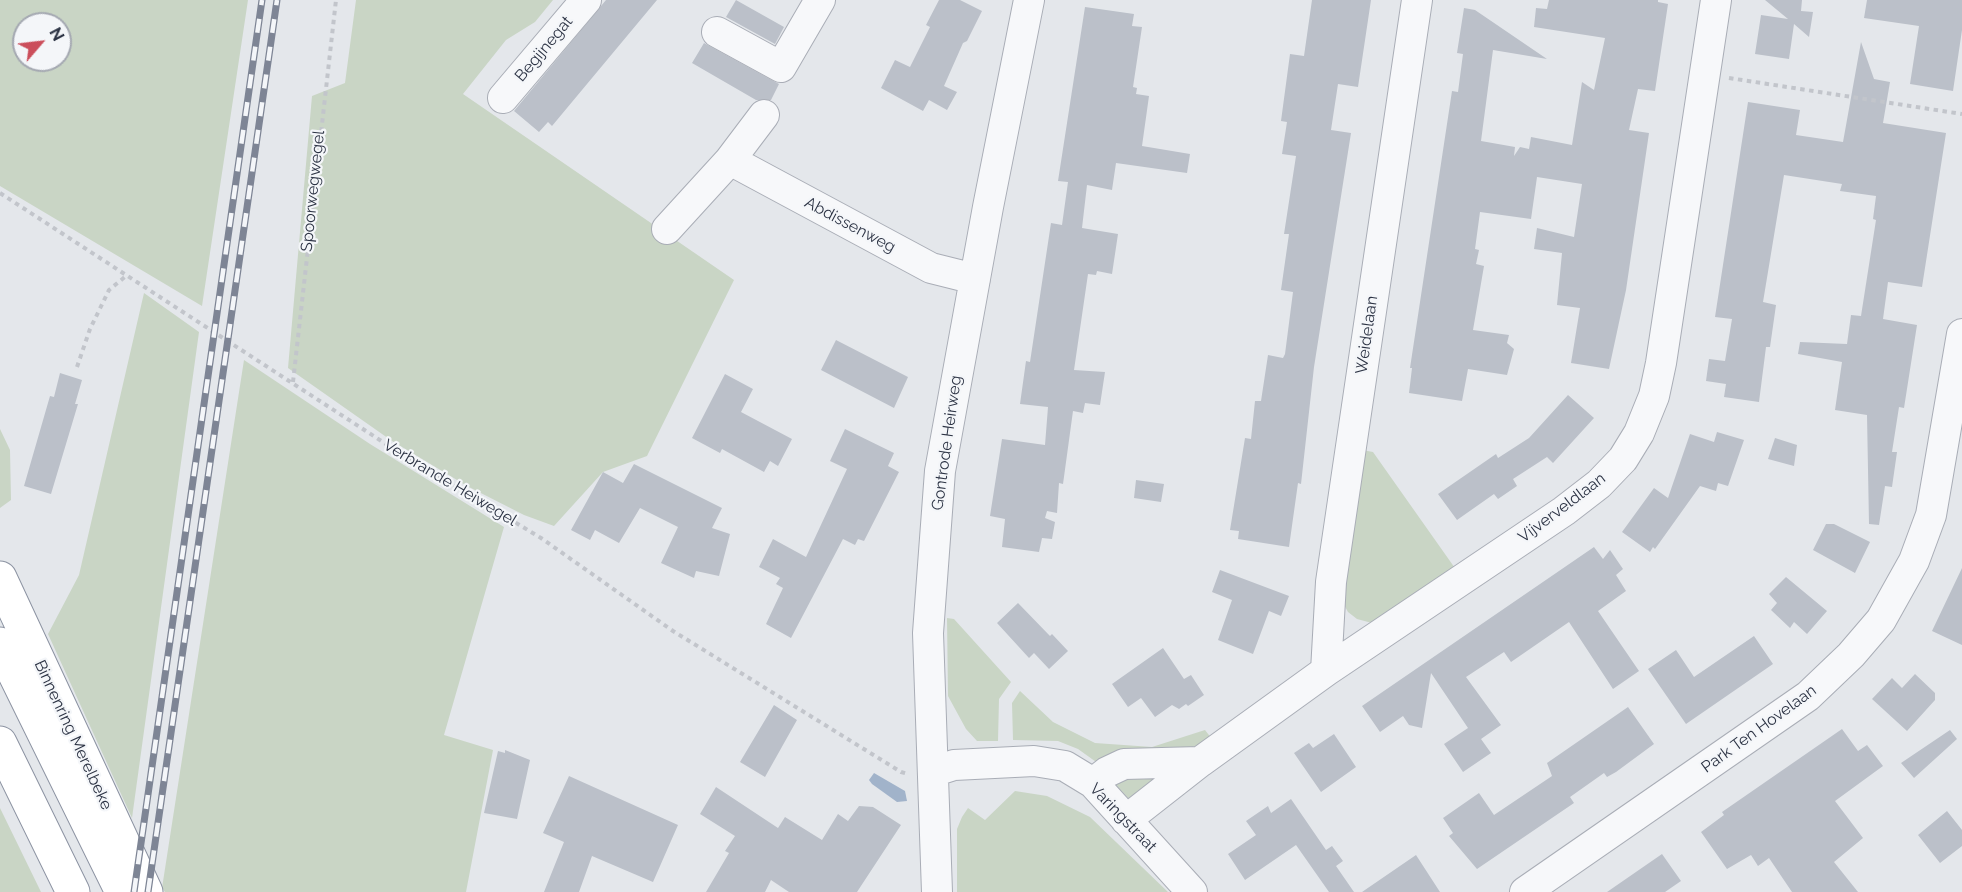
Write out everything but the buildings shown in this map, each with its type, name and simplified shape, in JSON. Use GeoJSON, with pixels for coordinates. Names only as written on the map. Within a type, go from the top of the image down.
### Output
{"type":"FeatureCollection","features":[{"type":"Feature","properties":{"kind":"highway","name":"Binnenring Merelbeke"},"geometry":{"type":"LineString","coordinates":[[0,578],[146,892]]}},
{"type":"Feature","properties":{"kind":"highway"},"geometry":{"type":"LineString","coordinates":[[0,644],[122,892]]}},
{"type":"Feature","properties":{"kind":"highway"},"geometry":{"type":"LineString","coordinates":[[0,743],[73,892]]}},
{"type":"Feature","properties":{"kind":"street","name":"Begijnegat"},"geometry":{"type":"LineString","coordinates":[[503,98],[586,0]]}},
{"type":"Feature","properties":{"kind":"street"},"geometry":{"type":"LineString","coordinates":[[717,32],[781,67],[820,0]]}},
{"type":"Feature","properties":{"kind":"street","name":"Gontrode Heirweg"},"geometry":{"type":"LineString","coordinates":[[937,892],[928,633],[934,535],[943,450],[1029,0]]}},
{"type":"Feature","properties":{"kind":"street","name":"Weidelaan"},"geometry":{"type":"LineString","coordinates":[[1326,671],[1331,582],[1417,0]]}},
{"type":"Feature","properties":{"kind":"street","name":"Vijverveldlaan"},"geometry":{"type":"LineString","coordinates":[[1126,820],[1200,762],[1326,671],[1564,511],[1599,484],[1623,459],[1639,433],[1654,396],[1661,363],[1716,0]]}},
{"type":"Feature","properties":{"kind":"street"},"geometry":{"type":"LineString","coordinates":[[667,229],[730,160],[764,115]]}},
{"type":"Feature","properties":{"kind":"street","name":"Abdissenweg"},"geometry":{"type":"LineString","coordinates":[[730,160],[931,268],[975,279]]}},
{"type":"Feature","properties":{"kind":"street","name":"Park Ten Hovelaan"},"geometry":{"type":"LineString","coordinates":[[1534,890],[1808,696],[1851,655],[1881,620],[1914,561],[1931,515],[1962,334]]}},
{"type":"Feature","properties":{"kind":"street","name":"Varingstraat"},"geometry":{"type":"LineString","coordinates":[[934,771],[954,765],[1050,762],[1065,766],[1093,783],[1192,892]]}},
{"type":"Feature","properties":{"kind":"street"},"geometry":{"type":"LineString","coordinates":[[1093,783],[1107,772],[1124,764],[1200,762]]}},
{"type":"Feature","properties":{"kind":"path","name":"Spoorwegwegel"},"geometry":{"type":"LineString","coordinates":[[293,382],[322,100],[336,0]]}},
{"type":"Feature","properties":{"kind":"path"},"geometry":{"type":"LineString","coordinates":[[1705,75],[1962,114]]}},
{"type":"Feature","properties":{"kind":"path","name":"Verbrande Heiwegel"},"geometry":{"type":"LineString","coordinates":[[0,193],[389,446],[541,538],[673,631],[901,772]]}},
{"type":"Feature","properties":{"kind":"path"},"geometry":{"type":"LineString","coordinates":[[77,368],[90,329],[109,290],[126,276]]}},
{"type":"Feature","properties":{"kind":"green space"},"geometry":{"type":"Polygon","coordinates":[[[0,0],[248,0],[202,306],[0,186],[0,0]]]}},
{"type":"Feature","properties":{"kind":"green space"},"geometry":{"type":"Polygon","coordinates":[[[356,0],[553,0],[535,22],[506,40],[463,94],[734,280],[647,456],[603,472],[554,526],[524,515],[467,486],[392,441],[288,368],[312,96],[345,83],[356,0]]]}},
{"type":"Feature","properties":{"kind":"green space"},"geometry":{"type":"Polygon","coordinates":[[[144,293],[199,332],[132,818],[48,634],[79,575],[144,293]]]}},
{"type":"Feature","properties":{"kind":"green space"},"geometry":{"type":"Polygon","coordinates":[[[244,360],[370,444],[504,527],[444,735],[493,750],[466,892],[165,892],[162,888],[244,360]]]}},
{"type":"Feature","properties":{"kind":"green space"},"geometry":{"type":"Polygon","coordinates":[[[0,429],[10,450],[11,500],[0,508],[0,429]]]}},
{"type":"Feature","properties":{"kind":"green space"},"geometry":{"type":"Polygon","coordinates":[[[1362,450],[1373,452],[1457,571],[1372,623],[1357,619],[1348,612],[1343,603],[1362,450]]]}},
{"type":"Feature","properties":{"kind":"green space"},"geometry":{"type":"Polygon","coordinates":[[[947,618],[954,619],[1011,682],[999,699],[998,741],[977,741],[966,729],[948,696],[947,618]]]}},
{"type":"Feature","properties":{"kind":"green space"},"geometry":{"type":"Polygon","coordinates":[[[1020,691],[1053,722],[1095,743],[1152,747],[1205,730],[1212,739],[1178,753],[1099,764],[1078,749],[1058,741],[1013,740],[1012,703],[1020,691]]]}},
{"type":"Feature","properties":{"kind":"green space"},"geometry":{"type":"Polygon","coordinates":[[[1177,766],[1133,803],[1114,783],[1114,781],[1177,766]]]}},
{"type":"Feature","properties":{"kind":"green space"},"geometry":{"type":"Polygon","coordinates":[[[1015,791],[1047,796],[1090,817],[1168,892],[957,892],[957,829],[962,817],[968,808],[985,820],[1015,791]]]}},
{"type":"Feature","properties":{"kind":"green space"},"geometry":{"type":"Polygon","coordinates":[[[0,808],[41,892],[0,892],[0,808]]]}},
{"type":"Feature","properties":{"kind":"water"},"geometry":{"type":"Polygon","coordinates":[[[874,773],[905,791],[907,801],[897,802],[872,784],[869,780],[874,773]]]}},
{"type":"Feature","properties":{"kind":"railway"},"geometry":{"type":"LineString","coordinates":[[134,892],[262,0]]}},
{"type":"Feature","properties":{"kind":"railway"},"geometry":{"type":"LineString","coordinates":[[148,892],[277,0]]}}]}
